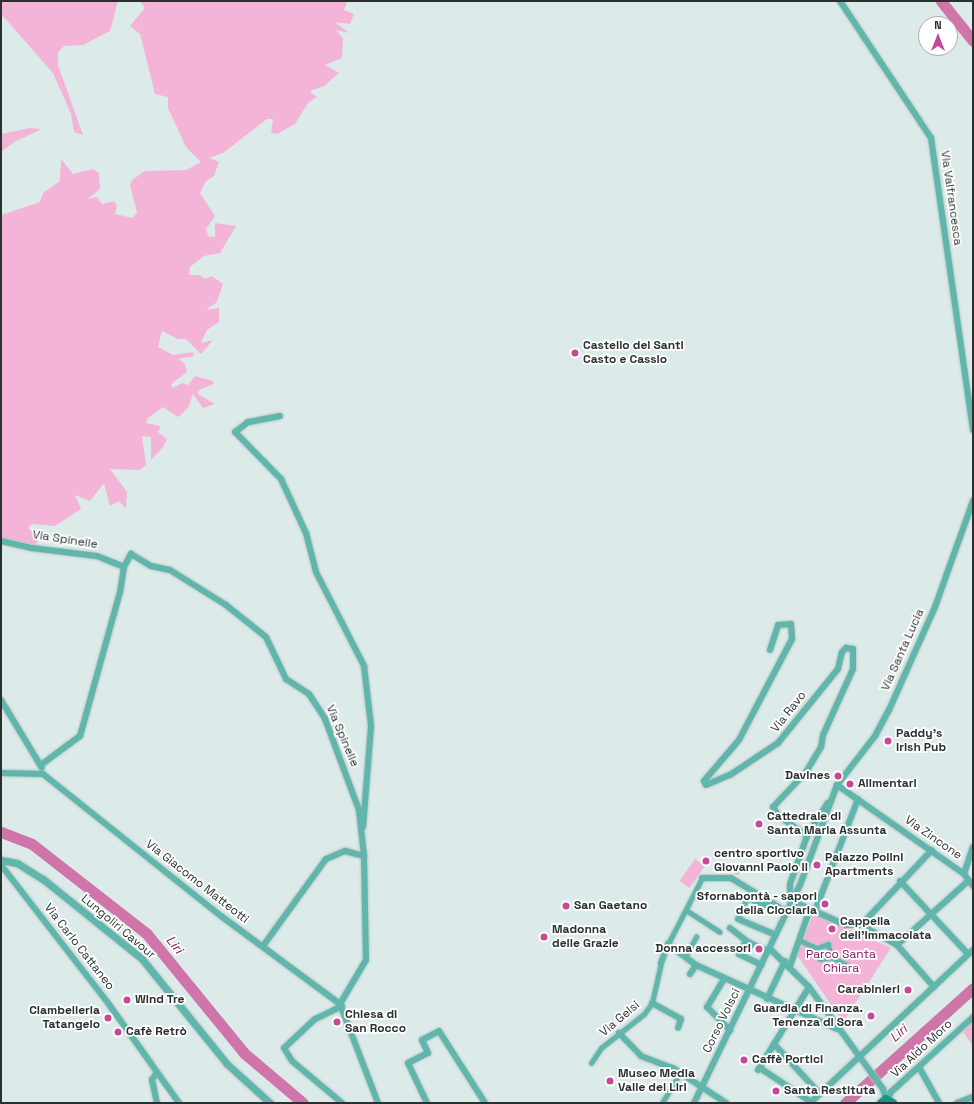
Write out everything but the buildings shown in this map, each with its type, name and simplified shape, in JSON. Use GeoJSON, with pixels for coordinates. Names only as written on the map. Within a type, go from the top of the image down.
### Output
{"type":"FeatureCollection","features":[{"type":"Feature","properties":{"kind":"street","name":"Via Valfrancesca"},"geometry":{"type":"LineString","coordinates":[[840,1],[931,138],[973,426]]}},
{"type":"Feature","properties":{"kind":"street"},"geometry":{"type":"LineString","coordinates":[[280,416],[248,422],[235,432],[281,479],[306,533],[316,572],[364,666],[371,726],[362,830]]}},
{"type":"Feature","properties":{"kind":"street","name":"Via Santa Lucia"},"geometry":{"type":"LineString","coordinates":[[833,797],[837,785],[875,736],[889,710],[935,607],[973,501]]}},
{"type":"Feature","properties":{"kind":"street","name":"Via Spinelle"},"geometry":{"type":"LineString","coordinates":[[1,541],[32,548],[97,556],[124,566],[131,554],[151,566],[170,570],[226,605],[266,637],[286,679],[309,694],[325,719],[359,810],[362,830],[366,960],[341,1005]]}},
{"type":"Feature","properties":{"kind":"street"},"geometry":{"type":"LineString","coordinates":[[41,765],[80,736],[120,592],[124,566]]}},
{"type":"Feature","properties":{"kind":"street","name":"Via Ravo"},"geometry":{"type":"LineString","coordinates":[[770,650],[778,625],[791,624],[792,639],[739,740],[704,781],[706,785],[730,775],[778,743],[838,669],[842,652],[846,648],[853,649],[853,669],[823,735],[821,747],[806,772],[773,807],[778,815],[807,836]]}},
{"type":"Feature","properties":{"kind":"street"},"geometry":{"type":"LineString","coordinates":[[1,700],[41,765],[43,774],[1,773]]}},
{"type":"Feature","properties":{"kind":"street","name":"Via Giacomo Matteotti"},"geometry":{"type":"LineString","coordinates":[[43,774],[341,1005]]}},
{"type":"Feature","properties":{"kind":"street","name":"Via Zincone"},"geometry":{"type":"LineString","coordinates":[[837,785],[932,850],[964,874],[973,886]]}},
{"type":"Feature","properties":{"kind":"street"},"geometry":{"type":"LineString","coordinates":[[790,900],[790,884],[807,836],[833,797]]}},
{"type":"Feature","properties":{"kind":"street"},"geometry":{"type":"LineString","coordinates":[[790,900],[800,885],[833,797]]}},
{"type":"Feature","properties":{"kind":"street"},"geometry":{"type":"LineString","coordinates":[[767,999],[799,940],[858,799]]}},
{"type":"Feature","properties":{"kind":"street"},"geometry":{"type":"LineString","coordinates":[[964,874],[973,847]]}},
{"type":"Feature","properties":{"kind":"street"},"geometry":{"type":"LineString","coordinates":[[861,925],[900,881],[932,850]]}},
{"type":"Feature","properties":{"kind":"street"},"geometry":{"type":"LineString","coordinates":[[263,946],[326,859],[345,851],[364,856]]}},
{"type":"Feature","properties":{"kind":"street","name":"Lungoliri Cavour"},"geometry":{"type":"LineString","coordinates":[[1,860],[17,863],[43,879],[142,959],[227,1064],[270,1103]]}},
{"type":"Feature","properties":{"kind":"street","name":"Via Carlo Cattaneo"},"geometry":{"type":"LineString","coordinates":[[1,865],[108,1002],[179,1103]]}},
{"type":"Feature","properties":{"kind":"street"},"geometry":{"type":"LineString","coordinates":[[661,963],[668,944],[702,878],[725,881],[731,878],[786,911]]}},
{"type":"Feature","properties":{"kind":"street"},"geometry":{"type":"LineString","coordinates":[[809,987],[759,1069],[811,1102],[862,1059],[971,952],[931,914],[900,881]]}},
{"type":"Feature","properties":{"kind":"street"},"geometry":{"type":"LineString","coordinates":[[897,945],[968,881]]}},
{"type":"Feature","properties":{"kind":"street"},"geometry":{"type":"LineString","coordinates":[[776,934],[738,919],[747,898],[786,911]]}},
{"type":"Feature","properties":{"kind":"street"},"geometry":{"type":"LineString","coordinates":[[790,900],[846,925],[861,925],[897,945],[934,987]]}},
{"type":"Feature","properties":{"kind":"street","name":"Corso Volsci"},"geometry":{"type":"LineString","coordinates":[[694,1103],[762,965],[790,900]]}},
{"type":"Feature","properties":{"kind":"street"},"geometry":{"type":"LineString","coordinates":[[686,910],[720,932]]}},
{"type":"Feature","properties":{"kind":"street"},"geometry":{"type":"LineString","coordinates":[[730,928],[746,941],[769,950],[787,964],[809,987],[837,1029],[862,1059],[883,1089],[887,1101]]}},
{"type":"Feature","properties":{"kind":"street"},"geometry":{"type":"LineString","coordinates":[[685,957],[696,937]]}},
{"type":"Feature","properties":{"kind":"street"},"geometry":{"type":"LineString","coordinates":[[799,940],[816,948],[828,944],[832,956]]}},
{"type":"Feature","properties":{"kind":"street"},"geometry":{"type":"LineString","coordinates":[[746,941],[739,954],[762,965]]}},
{"type":"Feature","properties":{"kind":"street"},"geometry":{"type":"LineString","coordinates":[[668,944],[696,964],[724,979],[837,1029]]}},
{"type":"Feature","properties":{"kind":"street"},"geometry":{"type":"LineString","coordinates":[[816,948],[820,959],[832,956],[854,968]]}},
{"type":"Feature","properties":{"kind":"street","name":"Via Gelsi"},"geometry":{"type":"LineString","coordinates":[[590,1062],[619,1033],[644,1014],[652,1003],[661,963]]}},
{"type":"Feature","properties":{"kind":"street"},"geometry":{"type":"LineString","coordinates":[[690,974],[696,964]]}},
{"type":"Feature","properties":{"kind":"street"},"geometry":{"type":"LineString","coordinates":[[724,979],[707,1007],[730,1030]]}},
{"type":"Feature","properties":{"kind":"street"},"geometry":{"type":"LineString","coordinates":[[652,1003],[681,1019],[678,1028]]}},
{"type":"Feature","properties":{"kind":"street"},"geometry":{"type":"LineString","coordinates":[[342,1103],[292,1061],[284,1048],[315,1019],[341,1005],[378,1103]]}},
{"type":"Feature","properties":{"kind":"street","name":"Via Aldo Moro"},"geometry":{"type":"LineString","coordinates":[[887,1101],[890,1094],[973,1017]]}},
{"type":"Feature","properties":{"kind":"street"},"geometry":{"type":"LineString","coordinates":[[426,1103],[408,1063],[428,1053],[422,1040],[439,1031],[485,1103]]}},
{"type":"Feature","properties":{"kind":"street"},"geometry":{"type":"LineString","coordinates":[[619,1033],[642,1056],[680,1073],[701,1089],[726,1103]]}},
{"type":"Feature","properties":{"kind":"street"},"geometry":{"type":"LineString","coordinates":[[774,1044],[820,1094]]}},
{"type":"Feature","properties":{"kind":"street"},"geometry":{"type":"LineString","coordinates":[[919,1067],[939,1103]]}},
{"type":"Feature","properties":{"kind":"street"},"geometry":{"type":"LineString","coordinates":[[157,1072],[152,1080],[157,1103]]}},
{"type":"Feature","properties":{"kind":"street"},"geometry":{"type":"LineString","coordinates":[[662,1103],[680,1073]]}},
{"type":"Feature","properties":{"kind":"street"},"geometry":{"type":"LineString","coordinates":[[957,1103],[973,1097]]}},
{"type":"Feature","properties":{"kind":"green space"},"geometry":{"type":"Polygon","coordinates":[[[1,1],[118,1],[110,31],[83,45],[64,46],[58,53],[58,65],[83,135],[74,132],[71,114],[53,73],[1,14],[1,1]]]}},
{"type":"Feature","properties":{"kind":"green space"},"geometry":{"type":"Polygon","coordinates":[[[140,1],[347,1],[344,10],[354,14],[350,24],[335,22],[349,33],[336,30],[343,38],[342,58],[325,65],[339,73],[324,86],[310,92],[317,97],[308,103],[295,124],[277,134],[271,133],[273,119],[267,119],[223,153],[209,158],[219,162],[214,176],[206,181],[200,193],[215,216],[206,229],[208,236],[215,237],[215,223],[236,226],[220,253],[204,256],[190,267],[189,275],[200,275],[205,279],[212,276],[223,284],[217,302],[206,310],[219,308],[219,322],[207,330],[201,343],[213,340],[201,354],[186,339],[178,339],[162,331],[158,347],[173,355],[193,352],[194,356],[178,359],[185,364],[187,372],[171,384],[173,388],[182,383],[188,385],[195,376],[213,381],[213,384],[199,390],[198,394],[215,404],[203,408],[193,394],[188,408],[178,417],[163,407],[148,418],[146,423],[161,426],[158,432],[167,439],[163,447],[151,460],[151,437],[142,436],[146,465],[140,470],[110,469],[127,492],[126,509],[119,501],[110,506],[104,483],[90,501],[75,495],[81,509],[55,526],[32,524],[28,528],[40,538],[35,545],[1,538],[1,215],[40,202],[43,193],[60,181],[61,159],[73,174],[93,169],[99,173],[100,189],[88,199],[97,197],[102,204],[114,201],[117,206],[115,214],[133,218],[137,212],[130,186],[132,180],[145,171],[186,170],[201,162],[186,147],[168,108],[168,97],[155,94],[140,34],[130,26],[145,8],[140,1]]]}},
{"type":"Feature","properties":{"kind":"green space"},"geometry":{"type":"Polygon","coordinates":[[[30,128],[42,129],[14,142],[1,152],[1,134],[30,128]]]}},
{"type":"Feature","properties":{"kind":"green space"},"geometry":{"type":"Polygon","coordinates":[[[695,859],[705,866],[689,888],[680,881],[695,859]]]}},
{"type":"Feature","properties":{"kind":"green space","name":"Parco Santa Chiara"},"geometry":{"type":"Polygon","coordinates":[[[817,915],[891,948],[843,1022],[797,955],[812,917],[817,915]]]}},
{"type":"Feature","properties":{"kind":"green space"},"geometry":{"type":"Polygon","coordinates":[[[973,1022],[973,1046],[963,1032],[973,1022]]]}},
{"type":"Feature","properties":{"kind":"waterway","name":"Liri"},"geometry":{"type":"LineString","coordinates":[[941,1],[973,41]]}},
{"type":"Feature","properties":{"kind":"waterway","name":"Liri"},"geometry":{"type":"LineString","coordinates":[[1,832],[32,844],[147,934],[244,1053],[303,1103]]}},
{"type":"Feature","properties":{"kind":"waterway","name":"Liri"},"geometry":{"type":"LineString","coordinates":[[845,1103],[973,988]]}},
{"type":"Feature","properties":{"kind":"tunnel"},"geometry":{"type":"LineString","coordinates":[[732,879],[741,865]]}},
{"type":"Feature","properties":{"kind":"place","name":"Castello dei Santi Casto e Cassio"},"geometry":{"type":"Point","coordinates":[575,353]}},
{"type":"Feature","properties":{"kind":"place","name":"Paddy's Irish Pub"},"geometry":{"type":"Point","coordinates":[888,741]}},
{"type":"Feature","properties":{"kind":"place","name":"Davines"},"geometry":{"type":"Point","coordinates":[838,776]}},
{"type":"Feature","properties":{"kind":"place","name":"Alimentari"},"geometry":{"type":"Point","coordinates":[850,784]}},
{"type":"Feature","properties":{"kind":"place","name":"Cattedrale di Santa Maria Assunta"},"geometry":{"type":"Point","coordinates":[759,824]}},
{"type":"Feature","properties":{"kind":"place","name":"centro sportivo Giovanni Paolo Ii"},"geometry":{"type":"Point","coordinates":[706,861]}},
{"type":"Feature","properties":{"kind":"place","name":"Palazzo Polini Apartments"},"geometry":{"type":"Point","coordinates":[817,865]}},
{"type":"Feature","properties":{"kind":"place","name":"Sfornabontà - sapori della Ciociaria"},"geometry":{"type":"Point","coordinates":[825,904]}},
{"type":"Feature","properties":{"kind":"place","name":"San Gaetano"},"geometry":{"type":"Point","coordinates":[566,906]}},
{"type":"Feature","properties":{"kind":"place","name":"Cappella dell'Immacolata"},"geometry":{"type":"Point","coordinates":[832,929]}},
{"type":"Feature","properties":{"kind":"place","name":"Madonna delle Grazie"},"geometry":{"type":"Point","coordinates":[544,937]}},
{"type":"Feature","properties":{"kind":"place","name":"Donna accessori"},"geometry":{"type":"Point","coordinates":[759,949]}},
{"type":"Feature","properties":{"kind":"place","name":"Carabinieri"},"geometry":{"type":"Point","coordinates":[908,990]}},
{"type":"Feature","properties":{"kind":"place","name":"Wind Tre"},"geometry":{"type":"Point","coordinates":[127,1000]}},
{"type":"Feature","properties":{"kind":"place","name":"Guardia di Finanza. Tenenza di Sora"},"geometry":{"type":"Point","coordinates":[871,1016]}},
{"type":"Feature","properties":{"kind":"place","name":"Ciambelleria Tatangelo"},"geometry":{"type":"Point","coordinates":[108,1018]}},
{"type":"Feature","properties":{"kind":"place","name":"Chiesa di San Rocco"},"geometry":{"type":"Point","coordinates":[337,1022]}},
{"type":"Feature","properties":{"kind":"place","name":"Cafè Retrò"},"geometry":{"type":"Point","coordinates":[118,1032]}},
{"type":"Feature","properties":{"kind":"place","name":"Caffè Portici"},"geometry":{"type":"Point","coordinates":[744,1060]}},
{"type":"Feature","properties":{"kind":"place","name":"Museo Media Valle del Liri"},"geometry":{"type":"Point","coordinates":[610,1081]}},
{"type":"Feature","properties":{"kind":"place","name":"Santa Restituta"},"geometry":{"type":"Point","coordinates":[776,1091]}}]}
